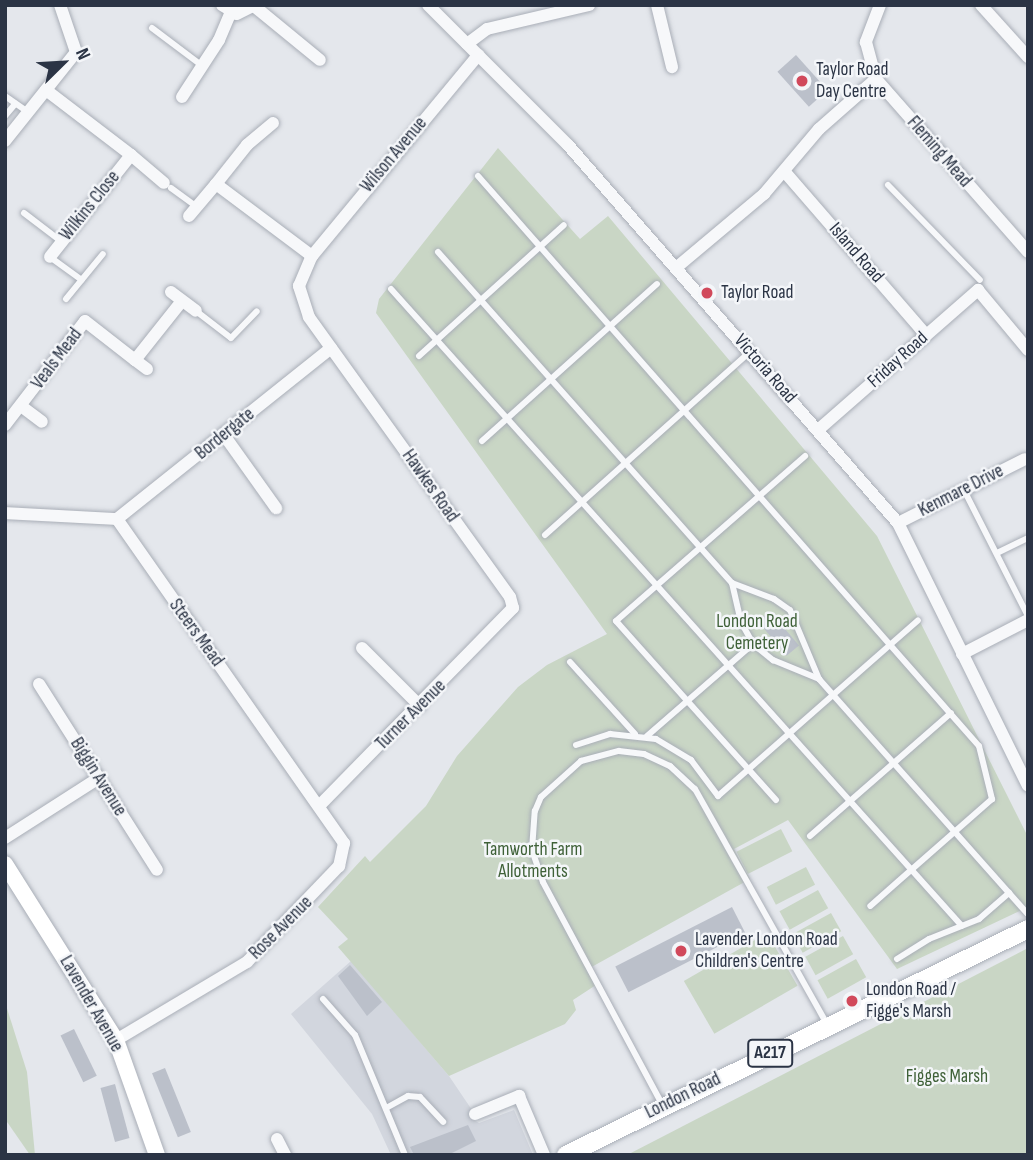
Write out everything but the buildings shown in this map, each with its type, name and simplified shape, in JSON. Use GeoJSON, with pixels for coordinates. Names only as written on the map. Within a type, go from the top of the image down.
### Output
{"type":"FeatureCollection","features":[{"type":"Feature","properties":{"kind":"main road","name":"London Road"},"geometry":{"type":"LineString","coordinates":[[566,1155],[1028,929]]}},
{"type":"Feature","properties":{"kind":"street"},"geometry":{"type":"LineString","coordinates":[[5,141],[77,47],[60,5]]}},
{"type":"Feature","properties":{"kind":"street","name":"Victoria Road"},"geometry":{"type":"LineString","coordinates":[[428,5],[568,145],[898,523],[1028,786]]}},
{"type":"Feature","properties":{"kind":"street"},"geometry":{"type":"LineString","coordinates":[[467,44],[487,29],[589,5]]}},
{"type":"Feature","properties":{"kind":"street"},"geometry":{"type":"LineString","coordinates":[[657,5],[672,68]]}},
{"type":"Feature","properties":{"kind":"street","name":"Fleming Mead"},"geometry":{"type":"LineString","coordinates":[[880,5],[866,42],[876,79],[1028,253]]}},
{"type":"Feature","properties":{"kind":"street"},"geometry":{"type":"LineString","coordinates":[[981,5],[1028,57]]}},
{"type":"Feature","properties":{"kind":"street"},"geometry":{"type":"LineString","coordinates":[[182,97],[200,64],[219,40],[226,8],[242,14],[254,6],[320,60]]}},
{"type":"Feature","properties":{"kind":"street","name":"Wilson Avenue"},"geometry":{"type":"LineString","coordinates":[[331,348],[300,296],[302,274],[312,256],[478,55]]}},
{"type":"Feature","properties":{"kind":"street"},"geometry":{"type":"LineString","coordinates":[[677,267],[764,194],[819,129],[876,79]]}},
{"type":"Feature","properties":{"kind":"street","name":"Wilkins Close"},"geometry":{"type":"LineString","coordinates":[[46,90],[168,186]]}},
{"type":"Feature","properties":{"kind":"street"},"geometry":{"type":"LineString","coordinates":[[193,212],[247,145],[272,123]]}},
{"type":"Feature","properties":{"kind":"street","name":"Wilkins Close"},"geometry":{"type":"LineString","coordinates":[[50,257],[131,155]]}},
{"type":"Feature","properties":{"kind":"street","name":"Island Road"},"geometry":{"type":"LineString","coordinates":[[784,171],[926,335]]}},
{"type":"Feature","properties":{"kind":"street"},"geometry":{"type":"LineString","coordinates":[[216,184],[312,256]]}},
{"type":"Feature","properties":{"kind":"street"},"geometry":{"type":"LineString","coordinates":[[979,285],[1028,350]]}},
{"type":"Feature","properties":{"kind":"street","name":"Friday Road"},"geometry":{"type":"LineString","coordinates":[[818,430],[979,285]]}},
{"type":"Feature","properties":{"kind":"street"},"geometry":{"type":"LineString","coordinates":[[171,292],[196,311]]}},
{"type":"Feature","properties":{"kind":"street"},"geometry":{"type":"LineString","coordinates":[[135,360],[182,301]]}},
{"type":"Feature","properties":{"kind":"street","name":"Veals Mead"},"geometry":{"type":"LineString","coordinates":[[5,425],[89,316],[148,369]]}},
{"type":"Feature","properties":{"kind":"street","name":"Bordergate"},"geometry":{"type":"LineString","coordinates":[[117,519],[331,348]]}},
{"type":"Feature","properties":{"kind":"street","name":"Hawkes Road"},"geometry":{"type":"LineString","coordinates":[[331,348],[510,597],[512,613],[501,625]]}},
{"type":"Feature","properties":{"kind":"street","name":"Veals Mead"},"geometry":{"type":"LineString","coordinates":[[21,406],[42,422]]}},
{"type":"Feature","properties":{"kind":"street"},"geometry":{"type":"LineString","coordinates":[[224,435],[276,508]]}},
{"type":"Feature","properties":{"kind":"street","name":"Kenmare Drive"},"geometry":{"type":"LineString","coordinates":[[898,523],[1025,460]]}},
{"type":"Feature","properties":{"kind":"street"},"geometry":{"type":"LineString","coordinates":[[5,513],[117,519]]}},
{"type":"Feature","properties":{"kind":"street","name":"Steers Mead"},"geometry":{"type":"LineString","coordinates":[[117,519],[341,837]]}},
{"type":"Feature","properties":{"kind":"street"},"geometry":{"type":"LineString","coordinates":[[962,654],[1028,618]]}},
{"type":"Feature","properties":{"kind":"street","name":"Turner Avenue"},"geometry":{"type":"LineString","coordinates":[[320,805],[501,625]]}},
{"type":"Feature","properties":{"kind":"street"},"geometry":{"type":"LineString","coordinates":[[362,648],[420,706]]}},
{"type":"Feature","properties":{"kind":"street","name":"Biggin Avenue"},"geometry":{"type":"LineString","coordinates":[[39,684],[157,870]]}},
{"type":"Feature","properties":{"kind":"street"},"geometry":{"type":"LineString","coordinates":[[5,838],[99,778]]}},
{"type":"Feature","properties":{"kind":"street","name":"Rose Avenue"},"geometry":{"type":"LineString","coordinates":[[116,1040],[247,962],[264,947],[339,866],[345,855],[341,837]]}},
{"type":"Feature","properties":{"kind":"street","name":"Lavender Avenue"},"geometry":{"type":"LineString","coordinates":[[5,864],[116,1040],[157,1155]]}},
{"type":"Feature","properties":{"kind":"street"},"geometry":{"type":"LineString","coordinates":[[475,1114],[519,1096],[544,1155]]}},
{"type":"Feature","properties":{"kind":"street"},"geometry":{"type":"LineString","coordinates":[[277,1139],[285,1155]]}},
{"type":"Feature","properties":{"kind":"lane"},"geometry":{"type":"LineString","coordinates":[[152,28],[200,64]]}},
{"type":"Feature","properties":{"kind":"lane"},"geometry":{"type":"LineString","coordinates":[[5,96],[28,112]]}},
{"type":"Feature","properties":{"kind":"lane"},"geometry":{"type":"LineString","coordinates":[[5,116],[15,104]]}},
{"type":"Feature","properties":{"kind":"lane"},"geometry":{"type":"LineString","coordinates":[[478,176],[979,746],[992,799],[870,906]]}},
{"type":"Feature","properties":{"kind":"lane"},"geometry":{"type":"LineString","coordinates":[[888,185],[979,285]]}},
{"type":"Feature","properties":{"kind":"lane"},"geometry":{"type":"LineString","coordinates":[[168,186],[193,212]]}},
{"type":"Feature","properties":{"kind":"lane"},"geometry":{"type":"LineString","coordinates":[[24,214],[62,242]]}},
{"type":"Feature","properties":{"kind":"lane"},"geometry":{"type":"LineString","coordinates":[[419,356],[564,226]]}},
{"type":"Feature","properties":{"kind":"lane"},"geometry":{"type":"LineString","coordinates":[[438,252],[732,583],[774,599],[790,610],[819,679],[1028,914]]}},
{"type":"Feature","properties":{"kind":"lane"},"geometry":{"type":"LineString","coordinates":[[66,299],[103,254]]}},
{"type":"Feature","properties":{"kind":"lane"},"geometry":{"type":"LineString","coordinates":[[50,257],[82,279]]}},
{"type":"Feature","properties":{"kind":"lane"},"geometry":{"type":"LineString","coordinates":[[482,441],[657,284]]}},
{"type":"Feature","properties":{"kind":"lane"},"geometry":{"type":"LineString","coordinates":[[391,289],[659,584],[962,926]]}},
{"type":"Feature","properties":{"kind":"lane"},"geometry":{"type":"LineString","coordinates":[[196,311],[231,338],[257,311]]}},
{"type":"Feature","properties":{"kind":"lane"},"geometry":{"type":"LineString","coordinates":[[545,535],[750,351]]}},
{"type":"Feature","properties":{"kind":"lane"},"geometry":{"type":"LineString","coordinates":[[776,800],[616,621],[805,456]]}},
{"type":"Feature","properties":{"kind":"lane"},"geometry":{"type":"LineString","coordinates":[[964,490],[1028,618]]}},
{"type":"Feature","properties":{"kind":"lane"},"geometry":{"type":"LineString","coordinates":[[997,553],[1028,538]]}},
{"type":"Feature","properties":{"kind":"lane"},"geometry":{"type":"LineString","coordinates":[[732,583],[741,622],[753,645],[773,660],[819,679]]}},
{"type":"Feature","properties":{"kind":"lane"},"geometry":{"type":"LineString","coordinates":[[576,745],[600,736],[647,736],[691,760],[718,796],[918,620]]}},
{"type":"Feature","properties":{"kind":"lane"},"geometry":{"type":"LineString","coordinates":[[647,736],[753,645]]}},
{"type":"Feature","properties":{"kind":"lane"},"geometry":{"type":"LineString","coordinates":[[570,662],[635,734]]}},
{"type":"Feature","properties":{"kind":"lane"},"geometry":{"type":"LineString","coordinates":[[810,836],[951,713]]}},
{"type":"Feature","properties":{"kind":"lane"},"geometry":{"type":"LineString","coordinates":[[663,1106],[543,882],[533,850],[534,820],[541,797],[581,761],[619,751],[644,754],[670,766],[695,789],[828,1025]]}},
{"type":"Feature","properties":{"kind":"lane"},"geometry":{"type":"LineString","coordinates":[[897,959],[979,919],[1009,893]]}},
{"type":"Feature","properties":{"kind":"lane"},"geometry":{"type":"LineString","coordinates":[[323,999],[355,1035],[388,1107],[405,1155]]}},
{"type":"Feature","properties":{"kind":"lane"},"geometry":{"type":"LineString","coordinates":[[388,1107],[408,1096],[420,1097],[443,1122]]}},
{"type":"Feature","properties":{"kind":"shaded area"},"geometry":{"type":"Polygon","coordinates":[[[351,961],[449,1076],[472,1110],[474,1120],[479,1123],[514,1110],[533,1155],[391,1155],[372,1114],[291,1014],[351,961]]]}},
{"type":"Feature","properties":{"kind":"green space","name":"London Road Cemetery"},"geometry":{"type":"Polygon","coordinates":[[[498,148],[580,239],[608,216],[877,536],[1028,837],[1028,907],[897,969],[788,820],[734,849],[750,879],[588,969],[596,985],[573,1000],[576,1010],[565,1024],[449,1076],[338,947],[348,939],[318,907],[365,856],[370,862],[426,806],[457,756],[518,687],[547,665],[607,634],[376,313],[379,299],[498,148]]]}},
{"type":"Feature","properties":{"kind":"green space"},"geometry":{"type":"Polygon","coordinates":[[[781,829],[792,851],[748,874],[736,852],[781,829]]]}},
{"type":"Feature","properties":{"kind":"green space"},"geometry":{"type":"Polygon","coordinates":[[[806,867],[815,885],[776,905],[767,887],[806,867]]]}},
{"type":"Feature","properties":{"kind":"green space"},"geometry":{"type":"Polygon","coordinates":[[[818,890],[828,908],[790,930],[780,911],[818,890]]]}},
{"type":"Feature","properties":{"kind":"green space"},"geometry":{"type":"Polygon","coordinates":[[[831,913],[841,931],[803,953],[793,934],[831,913]]]}},
{"type":"Feature","properties":{"kind":"green space"},"geometry":{"type":"Polygon","coordinates":[[[767,933],[798,986],[714,1034],[684,981],[767,933]]]}},
{"type":"Feature","properties":{"kind":"green space"},"geometry":{"type":"Polygon","coordinates":[[[843,936],[853,954],[816,975],[805,957],[843,936]]]}},
{"type":"Feature","properties":{"kind":"green space","name":"Figges Marsh"},"geometry":{"type":"Polygon","coordinates":[[[1028,948],[1028,1155],[627,1155],[1028,948]]]}},
{"type":"Feature","properties":{"kind":"green space"},"geometry":{"type":"Polygon","coordinates":[[[856,959],[866,977],[828,999],[818,980],[856,959]]]}},
{"type":"Feature","properties":{"kind":"green space"},"geometry":{"type":"Polygon","coordinates":[[[5,1002],[27,1072],[35,1155],[30,1155],[5,1119],[5,1002]]]}},
{"type":"Feature","properties":{"kind":"place","name":"Taylor Road Day Centre"},"geometry":{"type":"Point","coordinates":[802,81]}},
{"type":"Feature","properties":{"kind":"place","name":"Taylor Road"},"geometry":{"type":"Point","coordinates":[707,293]}},
{"type":"Feature","properties":{"kind":"place","name":"Lavender London Road Children's Centre"},"geometry":{"type":"Point","coordinates":[681,951]}},
{"type":"Feature","properties":{"kind":"place","name":"London Road / Figge's Marsh"},"geometry":{"type":"Point","coordinates":[852,1001]}},
{"type":"Feature","properties":{"kind":"park label","name":"Tamworth Farm Allotments"},"geometry":{"type":"Point","coordinates":[533,861]}}]}
